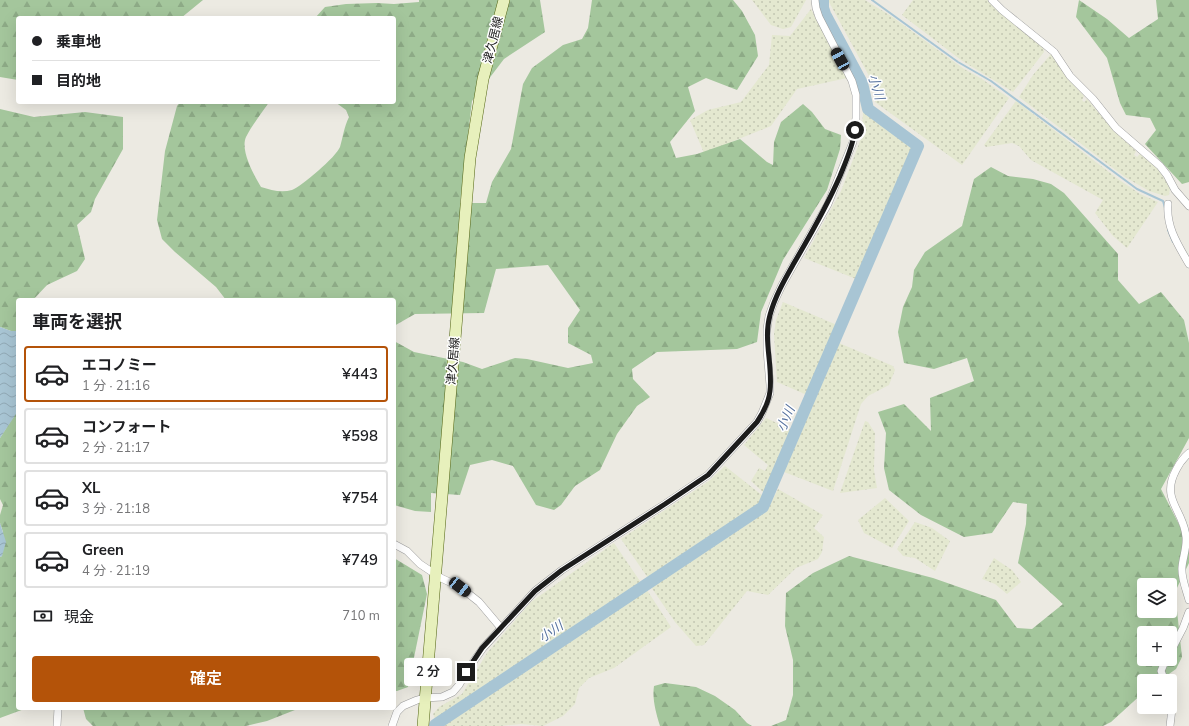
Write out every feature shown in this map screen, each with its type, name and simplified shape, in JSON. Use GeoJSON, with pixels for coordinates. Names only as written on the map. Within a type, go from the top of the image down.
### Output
{"type":"FeatureCollection","features":[{"type":"Feature","properties":{"kind":"main road","name":"津久居線"},"geometry":{"type":"LineString","coordinates":[[423,726],[424,698],[436,574],[470,158],[483,79],[504,0]]}},
{"type":"Feature","properties":{"kind":"street"},"geometry":{"type":"LineString","coordinates":[[392,726],[397,712],[403,706],[424,698],[442,697],[453,692],[482,648],[535,591],[562,570],[708,475],[757,422],[770,393],[767,329],[774,302],[828,204],[853,142],[856,118],[856,95],[852,80],[819,17],[815,0]]}},
{"type":"Feature","properties":{"kind":"street"},"geometry":{"type":"LineString","coordinates":[[992,0],[1002,10],[1054,52],[1070,76],[1093,99],[1116,128],[1160,166],[1175,190],[1189,206]]}},
{"type":"Feature","properties":{"kind":"street"},"geometry":{"type":"LineString","coordinates":[[1168,204],[1172,235],[1189,264]]}},
{"type":"Feature","properties":{"kind":"street"},"geometry":{"type":"LineString","coordinates":[[1189,453],[1178,466],[1171,480],[1170,488],[1172,498],[1186,533],[1186,548],[1182,579],[1189,600]]}},
{"type":"Feature","properties":{"kind":"street"},"geometry":{"type":"LineString","coordinates":[[396,545],[407,551],[420,564],[441,578],[460,587],[479,602],[501,628]]}},
{"type":"Feature","properties":{"kind":"street"},"geometry":{"type":"LineString","coordinates":[[1177,639],[1189,612]]}},
{"type":"Feature","properties":{"kind":"street"},"geometry":{"type":"LineString","coordinates":[[56,726],[58,710]]}},
{"type":"Feature","properties":{"kind":"street"},"geometry":{"type":"LineString","coordinates":[[1170,726],[1171,714]]}},
{"type":"Feature","properties":{"kind":"green space"},"geometry":{"type":"Polygon","coordinates":[[[0,0],[203,0],[183,16],[16,16],[16,80],[0,77],[0,0]]]}},
{"type":"Feature","properties":{"kind":"green space"},"geometry":{"type":"Polygon","coordinates":[[[419,0],[540,0],[545,32],[504,59],[472,101],[460,203],[486,203],[492,182],[511,149],[523,84],[532,68],[563,45],[582,39],[588,28],[592,0],[733,0],[742,11],[755,35],[758,56],[737,90],[706,78],[688,87],[695,111],[670,142],[676,158],[697,154],[740,139],[767,162],[773,165],[774,142],[781,122],[803,104],[812,112],[825,129],[841,135],[840,149],[827,190],[783,260],[761,312],[757,342],[737,349],[657,352],[632,369],[633,379],[650,397],[637,406],[617,434],[600,470],[575,486],[561,505],[554,510],[536,505],[513,466],[492,460],[470,465],[460,495],[431,493],[431,512],[415,511],[396,506],[396,342],[414,352],[463,362],[482,369],[515,358],[527,359],[568,368],[593,363],[591,355],[568,343],[568,328],[580,310],[548,265],[496,269],[484,313],[415,314],[396,325],[396,298],[224,298],[216,287],[162,239],[157,220],[165,151],[178,104],[268,104],[246,137],[246,156],[261,187],[280,191],[292,190],[318,171],[340,147],[349,117],[346,110],[338,104],[396,104],[396,16],[317,16],[325,7],[346,4],[394,4],[419,2],[419,0]]]}},
{"type":"Feature","properties":{"kind":"green space"},"geometry":{"type":"Polygon","coordinates":[[[752,0],[806,0],[791,27],[783,29],[771,25],[752,0]]]}},
{"type":"Feature","properties":{"kind":"green space"},"geometry":{"type":"Polygon","coordinates":[[[829,0],[865,0],[891,16],[964,69],[982,79],[1009,98],[962,165],[875,102],[875,87],[829,0]]]}},
{"type":"Feature","properties":{"kind":"green space"},"geometry":{"type":"Polygon","coordinates":[[[913,0],[988,0],[1043,47],[1044,52],[1013,92],[961,60],[902,15],[913,0]]]}},
{"type":"Feature","properties":{"kind":"green space"},"geometry":{"type":"Polygon","coordinates":[[[1079,0],[1107,19],[1129,38],[1158,19],[1156,0],[1189,0],[1189,182],[1182,184],[1145,144],[1156,130],[1150,118],[1126,115],[1120,103],[1107,58],[1076,17],[1079,0]]]}},
{"type":"Feature","properties":{"kind":"green space"},"geometry":{"type":"Polygon","coordinates":[[[811,9],[847,78],[797,89],[771,126],[704,153],[690,120],[708,110],[741,102],[769,65],[772,35],[790,36],[811,9]]]}},
{"type":"Feature","properties":{"kind":"green space"},"geometry":{"type":"Polygon","coordinates":[[[1051,54],[1066,76],[1084,96],[1082,100],[1084,102],[1087,99],[1113,130],[1136,151],[1134,155],[1137,157],[1140,154],[1159,170],[1170,188],[1169,195],[1165,196],[1149,191],[1125,177],[1019,97],[1033,75],[1051,54]]]}},
{"type":"Feature","properties":{"kind":"green space"},"geometry":{"type":"Polygon","coordinates":[[[1016,101],[1118,179],[1140,194],[1158,202],[1127,248],[1113,236],[1095,213],[1103,200],[1031,160],[1019,146],[1012,143],[986,147],[984,145],[1016,101]]]}},
{"type":"Feature","properties":{"kind":"green space"},"geometry":{"type":"Polygon","coordinates":[[[0,109],[34,117],[85,112],[123,117],[123,149],[95,199],[91,212],[77,225],[85,259],[77,271],[47,285],[35,298],[16,298],[16,331],[11,331],[0,327],[0,109]]]}},
{"type":"Feature","properties":{"kind":"green space"},"geometry":{"type":"Polygon","coordinates":[[[863,111],[913,146],[856,279],[804,258],[841,191],[862,136],[863,111]]]}},
{"type":"Feature","properties":{"kind":"green space"},"geometry":{"type":"Polygon","coordinates":[[[991,167],[1008,176],[1033,179],[1051,184],[1064,193],[1118,254],[1118,280],[1139,304],[1161,292],[1184,320],[1189,343],[1189,438],[1161,489],[1189,544],[1189,563],[1177,588],[1177,578],[1137,578],[1137,618],[1177,618],[1177,611],[1182,657],[1176,669],[1169,674],[1137,674],[1137,698],[1111,722],[1103,726],[771,726],[786,720],[793,695],[793,660],[785,626],[786,593],[813,573],[849,556],[933,578],[996,600],[1017,628],[1032,629],[1063,604],[1018,563],[1026,524],[1027,504],[1013,502],[992,533],[964,537],[921,515],[889,490],[884,468],[886,433],[878,412],[904,404],[931,431],[930,398],[974,381],[967,358],[934,369],[904,363],[898,332],[903,307],[912,287],[914,270],[925,252],[962,226],[974,179],[991,167]]]}},
{"type":"Feature","properties":{"kind":"green space"},"geometry":{"type":"Polygon","coordinates":[[[783,302],[837,325],[807,395],[777,382],[774,334],[776,320],[783,302]]]}},
{"type":"Feature","properties":{"kind":"green space"},"geometry":{"type":"Polygon","coordinates":[[[839,343],[893,366],[895,370],[889,385],[868,396],[861,404],[833,491],[784,472],[839,343]]]}},
{"type":"Feature","properties":{"kind":"green space"},"geometry":{"type":"Polygon","coordinates":[[[16,413],[16,710],[22,710],[0,718],[0,557],[2,556],[3,532],[0,523],[0,515],[3,505],[0,499],[0,438],[16,413]]]}},
{"type":"Feature","properties":{"kind":"green space"},"geometry":{"type":"Polygon","coordinates":[[[766,418],[792,430],[764,493],[751,481],[759,468],[765,471],[768,465],[744,445],[766,418]]]}},
{"type":"Feature","properties":{"kind":"green space"},"geometry":{"type":"Polygon","coordinates":[[[865,421],[868,422],[875,433],[874,470],[877,488],[840,493],[865,421]]]}},
{"type":"Feature","properties":{"kind":"green space"},"geometry":{"type":"Polygon","coordinates":[[[725,466],[763,496],[761,504],[648,578],[621,539],[709,481],[725,466]]]}},
{"type":"Feature","properties":{"kind":"green space"},"geometry":{"type":"Polygon","coordinates":[[[778,489],[823,515],[814,528],[824,537],[822,552],[818,559],[796,568],[768,595],[747,591],[704,645],[696,646],[675,622],[651,587],[767,511],[778,489]]]}},
{"type":"Feature","properties":{"kind":"green space"},"geometry":{"type":"Polygon","coordinates":[[[885,498],[909,521],[892,548],[864,533],[858,520],[885,498]]]}},
{"type":"Feature","properties":{"kind":"green space"},"geometry":{"type":"Polygon","coordinates":[[[915,522],[932,528],[950,541],[935,571],[915,558],[903,556],[897,549],[915,522]]]}},
{"type":"Feature","properties":{"kind":"green space"},"geometry":{"type":"Polygon","coordinates":[[[614,543],[642,584],[436,721],[433,714],[439,707],[462,694],[487,653],[531,602],[614,543]]]}},
{"type":"Feature","properties":{"kind":"green space"},"geometry":{"type":"Polygon","coordinates":[[[994,558],[1012,570],[1021,582],[1007,594],[995,584],[982,579],[994,558]]]}},
{"type":"Feature","properties":{"kind":"green space"},"geometry":{"type":"Polygon","coordinates":[[[396,559],[422,575],[427,594],[408,687],[397,691],[396,559]]]}},
{"type":"Feature","properties":{"kind":"green space"},"geometry":{"type":"Polygon","coordinates":[[[647,590],[671,627],[614,668],[589,678],[579,688],[575,704],[563,716],[543,726],[521,724],[500,726],[441,726],[647,590]]]}},
{"type":"Feature","properties":{"kind":"green space"},"geometry":{"type":"Polygon","coordinates":[[[665,683],[696,687],[715,696],[735,710],[747,723],[752,726],[660,726],[654,701],[654,686],[665,683]]]}},
{"type":"Feature","properties":{"kind":"green space"},"geometry":{"type":"Polygon","coordinates":[[[84,710],[295,710],[267,721],[246,726],[93,726],[86,719],[84,710]]]}},
{"type":"Feature","properties":{"kind":"water"},"geometry":{"type":"Polygon","coordinates":[[[0,327],[11,331],[16,331],[16,414],[0,438],[0,327]]]}},
{"type":"Feature","properties":{"kind":"water"},"geometry":{"type":"Polygon","coordinates":[[[0,523],[6,542],[2,556],[0,557],[0,523]]]}},
{"type":"Feature","properties":{"kind":"waterway","name":"小川"},"geometry":{"type":"LineString","coordinates":[[435,725],[763,507],[918,146],[868,109],[862,83],[825,14],[823,0]]}},
{"type":"Feature","properties":{"kind":"waterway"},"geometry":{"type":"LineString","coordinates":[[872,0],[958,62],[991,81],[1137,189],[1163,201],[1165,208]]}},
{"type":"Feature","properties":{"kind":"waterway"},"geometry":{"type":"LineString","coordinates":[[1168,230],[1173,242]]}},
{"type":"Feature","properties":{"kind":"route"},"geometry":{"type":"LineString","coordinates":[[466,672],[482,648],[535,591],[562,570],[692,487],[708,475],[757,422],[770,393],[770,372],[767,350],[767,329],[769,316],[782,285],[828,204],[847,159],[853,142],[855,130]]}}]}
